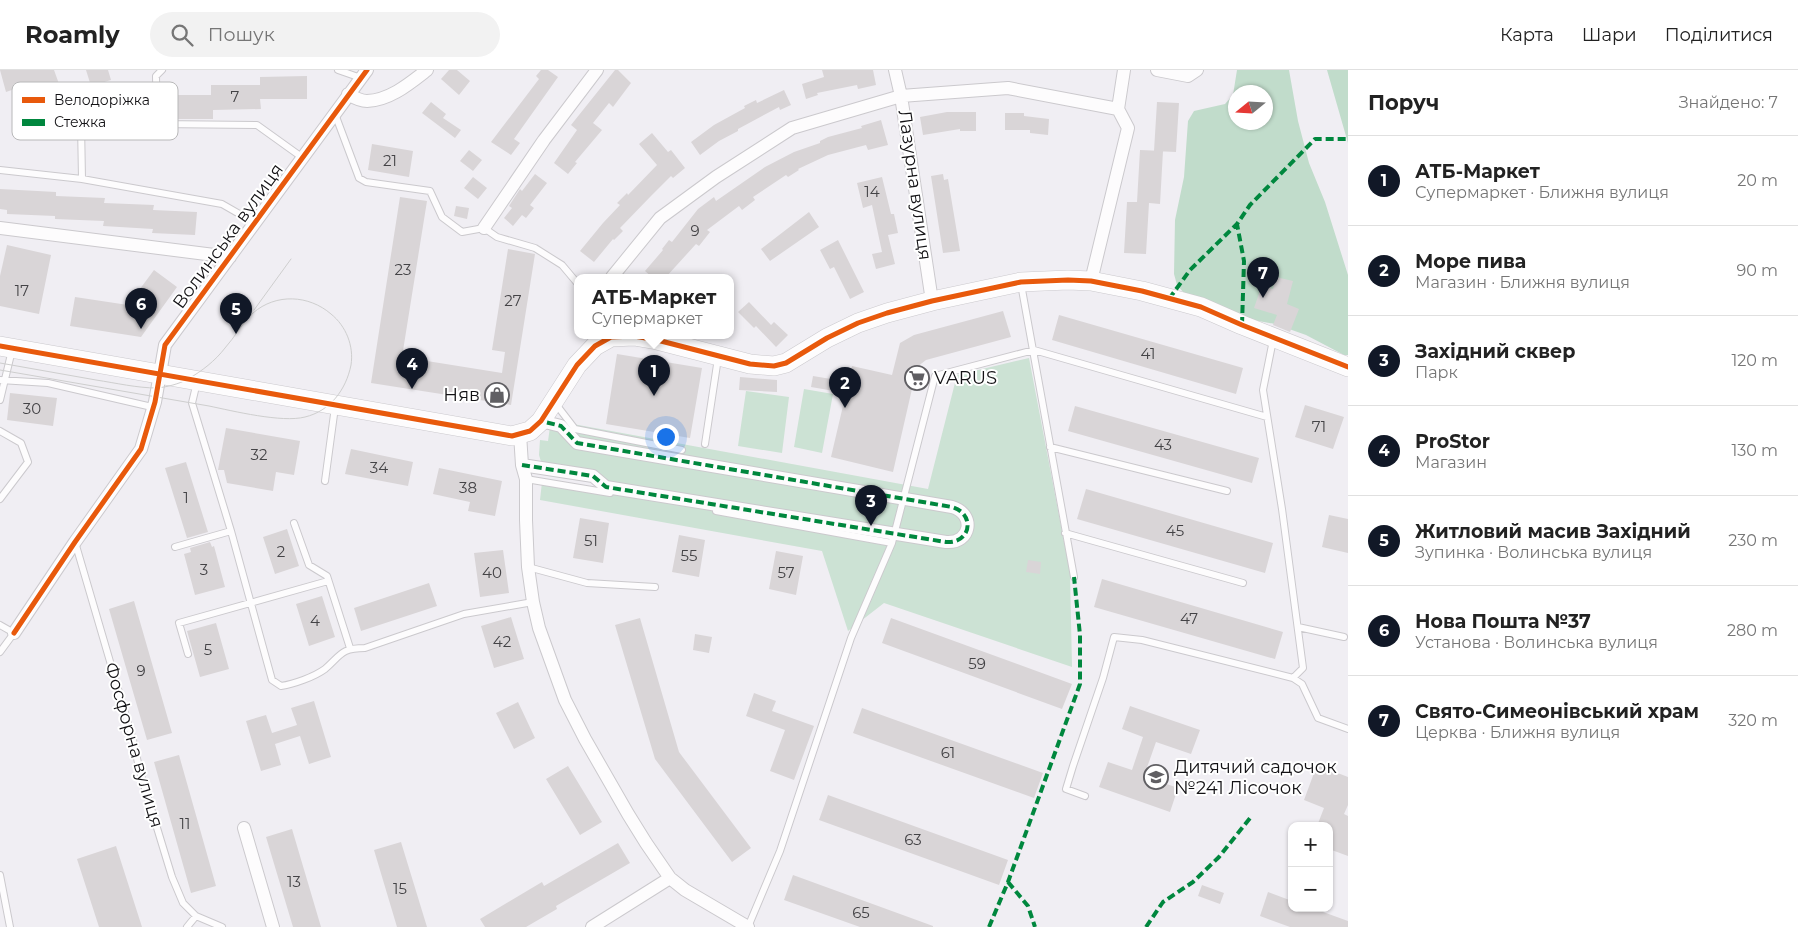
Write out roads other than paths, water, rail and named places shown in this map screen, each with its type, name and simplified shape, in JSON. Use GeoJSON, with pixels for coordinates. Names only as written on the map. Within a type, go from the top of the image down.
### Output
{"type":"FeatureCollection","features":[{"type":"Feature","properties":{"kind":"street"},"geometry":{"type":"LineString","coordinates":[[348,94],[365,102],[385,97],[403,89],[427,70]]}},
{"type":"Feature","properties":{"kind":"street"},"geometry":{"type":"LineString","coordinates":[[484,228],[544,140],[598,70]]}},
{"type":"Feature","properties":{"kind":"street","name":"Лазурна вулиця"},"geometry":{"type":"LineString","coordinates":[[895,70],[901,96],[932,301]]}},
{"type":"Feature","properties":{"kind":"street"},"geometry":{"type":"LineString","coordinates":[[1091,282],[1128,128],[1118,109],[1124,70]]}},
{"type":"Feature","properties":{"kind":"street"},"geometry":{"type":"LineString","coordinates":[[1157,70],[1188,76],[1197,70]]}},
{"type":"Feature","properties":{"kind":"street","name":"Волинська вулиця"},"geometry":{"type":"LineString","coordinates":[[14,633],[140,449],[152,407],[165,345],[364,74]]}},
{"type":"Feature","properties":{"kind":"street"},"geometry":{"type":"LineString","coordinates":[[614,274],[660,218],[716,176],[792,128],[901,96],[1008,88],[1118,109]]}},
{"type":"Feature","properties":{"kind":"street"},"geometry":{"type":"LineString","coordinates":[[0,228],[230,257]]}},
{"type":"Feature","properties":{"kind":"street"},"geometry":{"type":"LineString","coordinates":[[651,339],[750,364],[774,366],[786,363],[827,338],[858,323],[887,313],[932,301],[1021,282],[1068,280],[1142,291],[1202,307],[1348,367]]}},
{"type":"Feature","properties":{"kind":"street"},"geometry":{"type":"LineString","coordinates":[[6,347],[512,436],[530,431],[541,421],[577,365],[595,346],[606,339]]}},
{"type":"Feature","properties":{"kind":"street"},"geometry":{"type":"LineString","coordinates":[[522,465],[593,476],[606,487],[894,538],[951,542],[962,538],[967,528],[966,517],[958,508],[577,443],[561,426],[541,421]]}},
{"type":"Feature","properties":{"kind":"street"},"geometry":{"type":"LineString","coordinates":[[520,434],[522,465],[526,480],[528,567],[533,602],[539,628],[556,677],[575,720],[646,843],[670,878],[685,890],[748,927]]}},
{"type":"Feature","properties":{"kind":"street"},"geometry":{"type":"LineString","coordinates":[[244,828],[273,927]]}},
{"type":"Feature","properties":{"kind":"street"},"geometry":{"type":"LineString","coordinates":[[592,927],[670,878]]}},
{"type":"Feature","properties":{"kind":"lane"},"geometry":{"type":"LineString","coordinates":[[156,82],[156,76],[162,70]]}},
{"type":"Feature","properties":{"kind":"lane"},"geometry":{"type":"LineString","coordinates":[[338,70],[364,74]]}},
{"type":"Feature","properties":{"kind":"lane"},"geometry":{"type":"LineString","coordinates":[[335,114],[359,178],[366,182],[430,191],[442,217],[462,232],[484,228],[497,237],[535,248],[562,265],[574,279]]}},
{"type":"Feature","properties":{"kind":"lane"},"geometry":{"type":"LineString","coordinates":[[178,124],[257,125],[303,158]]}},
{"type":"Feature","properties":{"kind":"lane"},"geometry":{"type":"LineString","coordinates":[[81,140],[82,179]]}},
{"type":"Feature","properties":{"kind":"lane"},"geometry":{"type":"LineString","coordinates":[[0,170],[82,179],[222,204],[255,223]]}},
{"type":"Feature","properties":{"kind":"lane"},"geometry":{"type":"LineString","coordinates":[[1021,282],[1074,577]]}},
{"type":"Feature","properties":{"kind":"lane"},"geometry":{"type":"LineString","coordinates":[[1273,337],[1264,390],[1303,668],[1293,678]]}},
{"type":"Feature","properties":{"kind":"lane"},"geometry":{"type":"LineString","coordinates":[[0,400],[6,347]]}},
{"type":"Feature","properties":{"kind":"lane"},"geometry":{"type":"LineString","coordinates":[[748,927],[780,851],[851,638],[894,538],[935,376],[1034,350],[1267,417]]}},
{"type":"Feature","properties":{"kind":"lane"},"geometry":{"type":"LineString","coordinates":[[704,444],[718,356]]}},
{"type":"Feature","properties":{"kind":"lane"},"geometry":{"type":"LineString","coordinates":[[3,380],[48,383],[152,407]]}},
{"type":"Feature","properties":{"kind":"lane"},"geometry":{"type":"LineString","coordinates":[[197,381],[192,403],[231,531],[272,680],[281,686],[292,685],[324,670],[335,658],[350,648],[365,648],[464,614],[533,602]]}},
{"type":"Feature","properties":{"kind":"lane"},"geometry":{"type":"LineString","coordinates":[[553,400],[575,428],[682,450]]}},
{"type":"Feature","properties":{"kind":"lane"},"geometry":{"type":"LineString","coordinates":[[325,481],[335,406]]}},
{"type":"Feature","properties":{"kind":"lane"},"geometry":{"type":"LineString","coordinates":[[0,431],[21,443],[28,462],[0,499]]}},
{"type":"Feature","properties":{"kind":"lane"},"geometry":{"type":"LineString","coordinates":[[1050,447],[1227,491]]}},
{"type":"Feature","properties":{"kind":"lane"},"geometry":{"type":"LineString","coordinates":[[526,480],[823,530],[894,538]]}},
{"type":"Feature","properties":{"kind":"lane"},"geometry":{"type":"LineString","coordinates":[[294,523],[309,564],[327,576],[350,648]]}},
{"type":"Feature","properties":{"kind":"lane"},"geometry":{"type":"LineString","coordinates":[[175,547],[231,531]]}},
{"type":"Feature","properties":{"kind":"lane"},"geometry":{"type":"LineString","coordinates":[[1065,534],[1243,583]]}},
{"type":"Feature","properties":{"kind":"lane","name":"Фосфорна вулиця"},"geometry":{"type":"LineString","coordinates":[[75,542],[133,740],[140,772],[172,877],[184,903],[196,916],[222,927]]}},
{"type":"Feature","properties":{"kind":"lane"},"geometry":{"type":"LineString","coordinates":[[528,567],[587,582],[656,587]]}},
{"type":"Feature","properties":{"kind":"lane"},"geometry":{"type":"LineString","coordinates":[[188,654],[179,623],[328,581]]}},
{"type":"Feature","properties":{"kind":"lane"},"geometry":{"type":"LineString","coordinates":[[0,624],[14,633]]}},
{"type":"Feature","properties":{"kind":"lane"},"geometry":{"type":"LineString","coordinates":[[1298,627],[1344,637]]}},
{"type":"Feature","properties":{"kind":"lane","name":"Волинська вулиця"},"geometry":{"type":"LineString","coordinates":[[0,652],[14,633]]}},
{"type":"Feature","properties":{"kind":"lane"},"geometry":{"type":"LineString","coordinates":[[1085,796],[1066,789],[1103,678],[1114,637],[1142,640],[1293,678],[1302,684],[1318,718],[1348,729]]}},
{"type":"Feature","properties":{"kind":"lane"},"geometry":{"type":"LineString","coordinates":[[0,874],[10,927]]}},
{"type":"Feature","properties":{"kind":"lane"},"geometry":{"type":"LineString","coordinates":[[187,927],[196,916]]}},
{"type":"Feature","properties":{"kind":"tram line"},"geometry":{"type":"LineString","coordinates":[[254,310],[291,259]]}},
{"type":"Feature","properties":{"kind":"tram line"},"geometry":{"type":"LineString","coordinates":[[0,363],[134,386],[157,388],[169,386],[188,379],[208,365],[229,344],[253,313],[272,302],[292,299],[313,303],[331,314],[345,330],[352,358],[345,383],[336,398],[329,405],[305,417],[284,419],[257,416],[0,370]]}},
{"type":"Feature","properties":{"kind":"place","name":"Свято-Симеонівський храм"},"geometry":{"type":"Point","coordinates":[1263,298]}},
{"type":"Feature","properties":{"kind":"place","name":"Нова Пошта №37"},"geometry":{"type":"Point","coordinates":[141,329]}},
{"type":"Feature","properties":{"kind":"place","name":"Житловий масив Західний"},"geometry":{"type":"Point","coordinates":[236,334]}},
{"type":"Feature","properties":{"kind":"place","name":"VARUS"},"geometry":{"type":"Point","coordinates":[917,378]}},
{"type":"Feature","properties":{"kind":"place","name":"ProStor"},"geometry":{"type":"Point","coordinates":[412,389]}},
{"type":"Feature","properties":{"kind":"place","name":"Няв"},"geometry":{"type":"Point","coordinates":[497,395]}},
{"type":"Feature","properties":{"kind":"place","name":"АТБ-Маркет"},"geometry":{"type":"Point","coordinates":[654,396]}},
{"type":"Feature","properties":{"kind":"place","name":"Море пива"},"geometry":{"type":"Point","coordinates":[845,408]}},
{"type":"Feature","properties":{"kind":"place","name":"Західний сквер"},"geometry":{"type":"Point","coordinates":[871,526]}},
{"type":"Feature","properties":{"kind":"place","name":"Дитячий садочок №241 Лісочок"},"geometry":{"type":"Point","coordinates":[1156,777]}}]}
